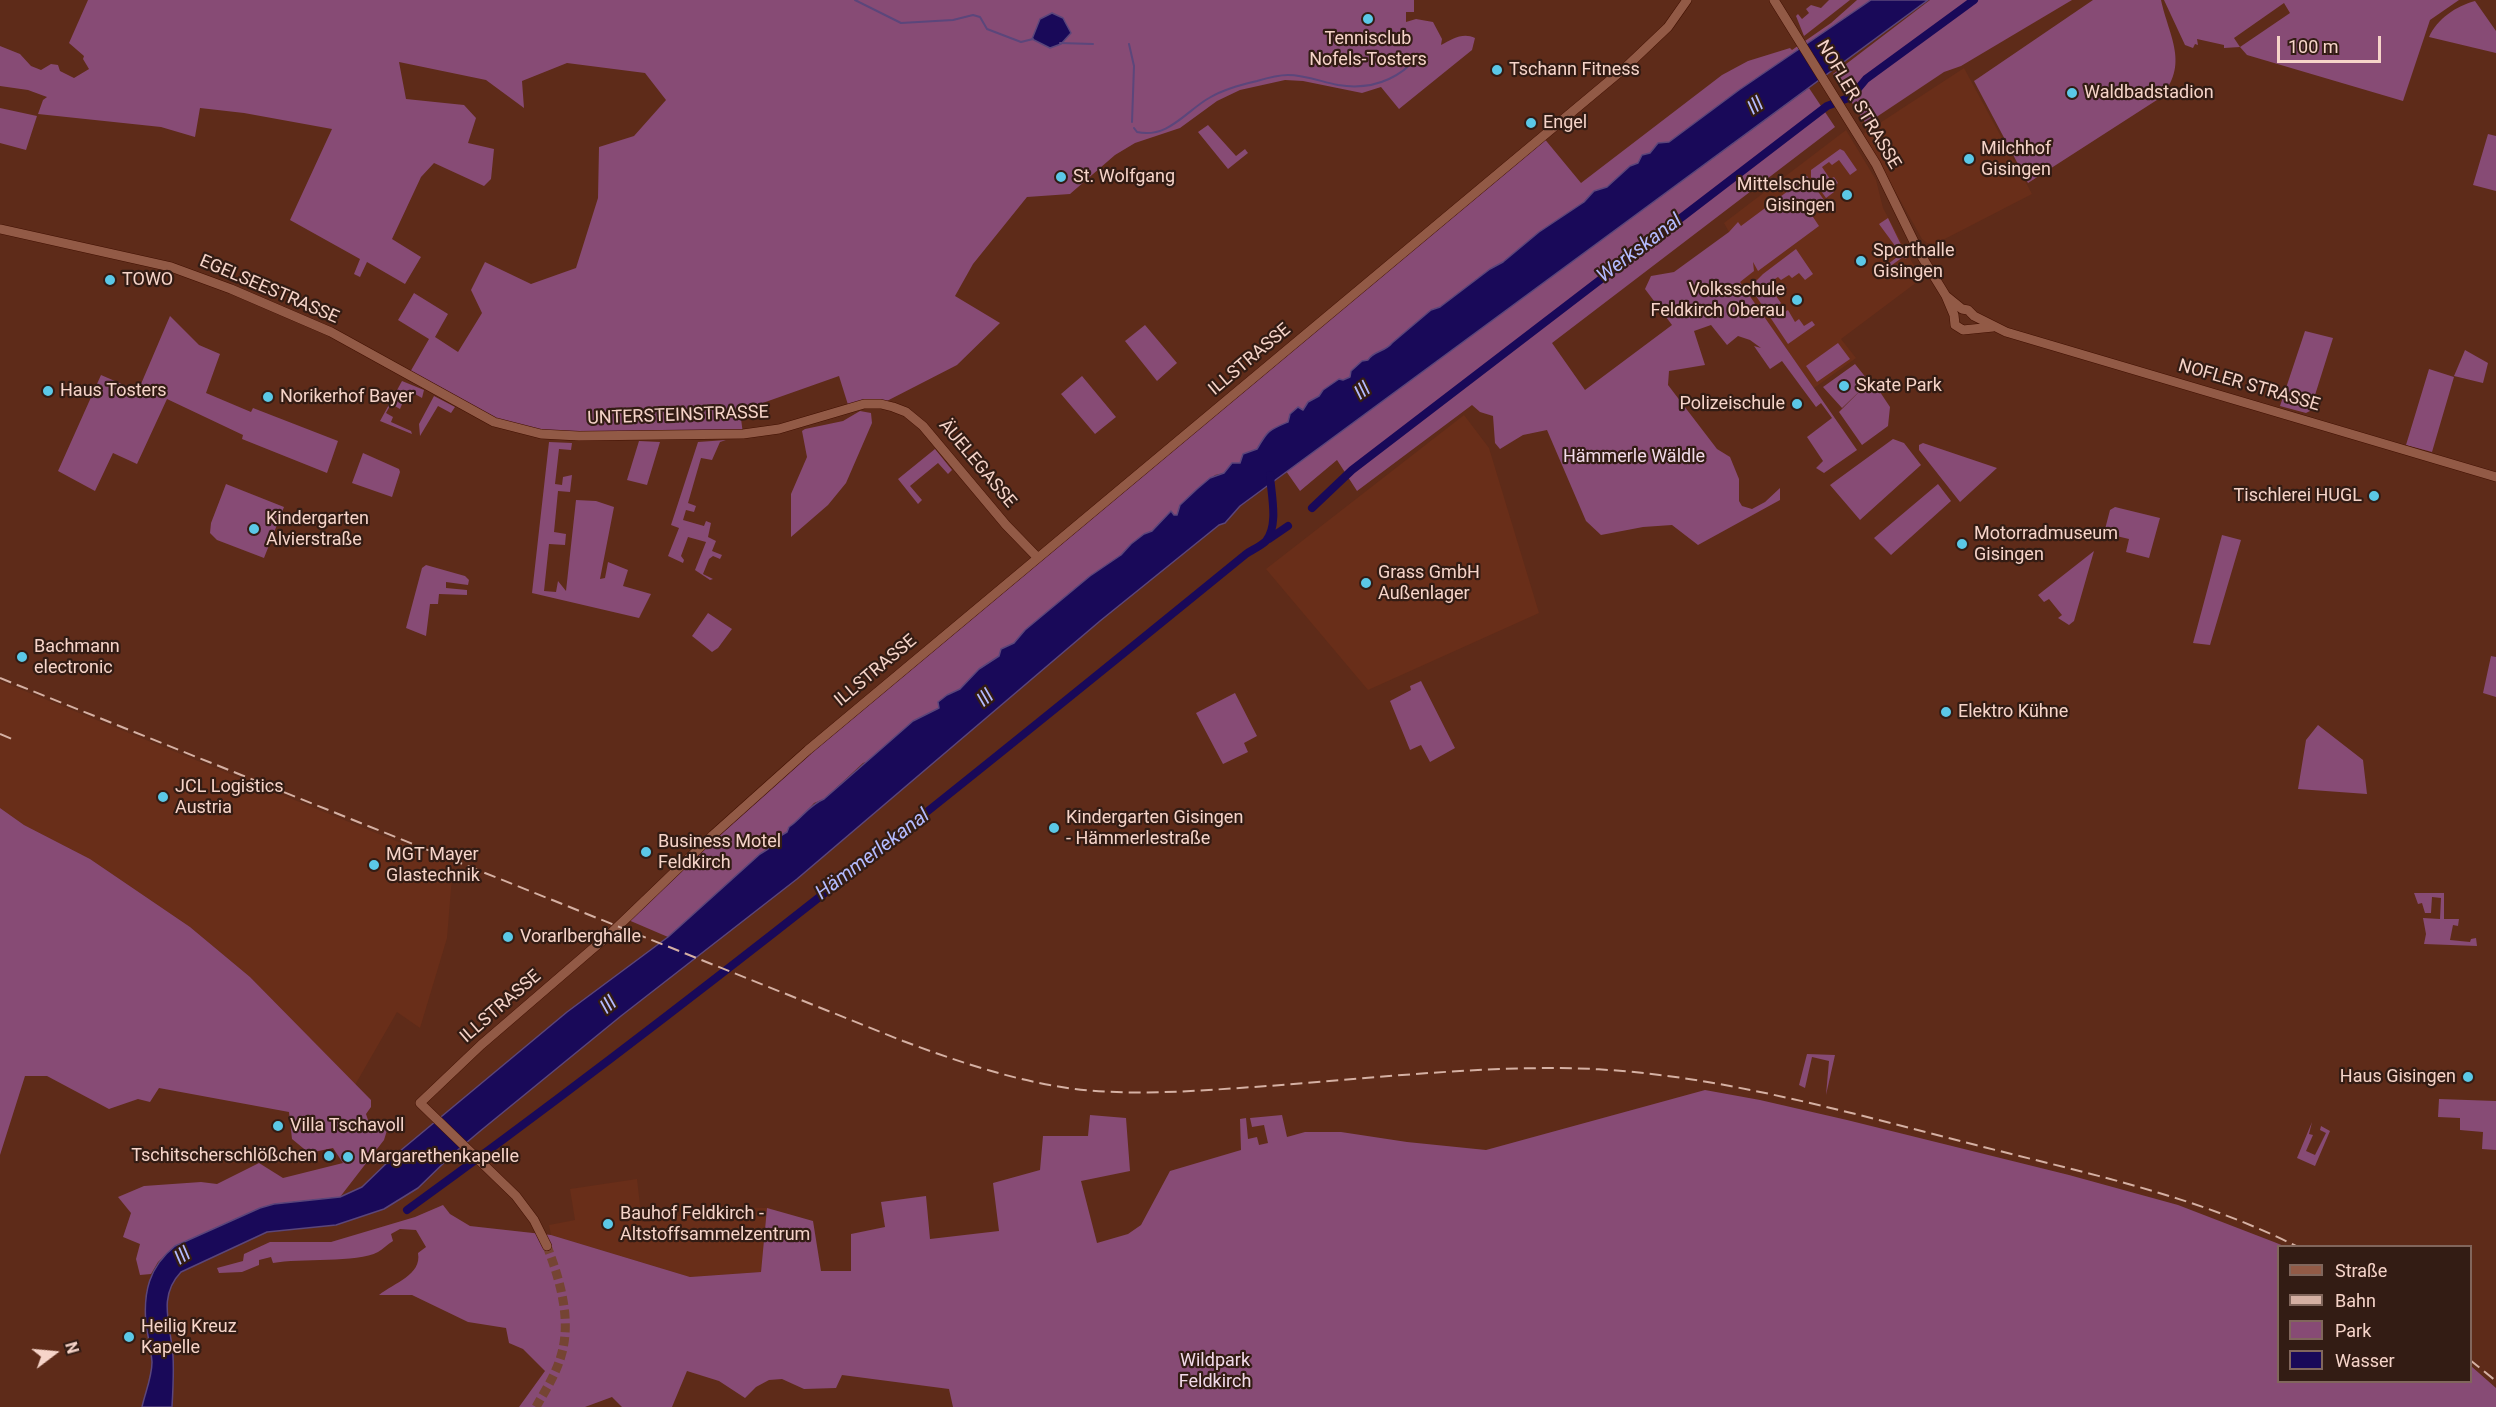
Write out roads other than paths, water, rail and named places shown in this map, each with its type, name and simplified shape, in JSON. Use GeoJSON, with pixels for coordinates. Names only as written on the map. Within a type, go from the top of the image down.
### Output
{"type":"FeatureCollection","features":[{"type":"Feature","properties":{"kind":"main road","name":"ILLSTRASSE"},"geometry":{"type":"LineString","coordinates":[[547,1246],[523,1204],[420,1103],[481,1045],[611,933],[796,760],[1518,158],[1641,53],[1668,27],[1687,0]]}},
{"type":"Feature","properties":{"kind":"main road","name":"NOFLER STRASSE"},"geometry":{"type":"LineString","coordinates":[[1774,0],[1876,164],[1919,252],[1958,312],[1971,311],[1974,316],[1993,327],[2496,477]]}},
{"type":"Feature","properties":{"kind":"main road","name":"EGELSEESTRASSE"},"geometry":{"type":"LineString","coordinates":[[0,229],[171,267],[231,289],[331,332],[474,411],[509,427]]}},
{"type":"Feature","properties":{"kind":"main road"},"geometry":{"type":"LineString","coordinates":[[1958,312],[1954,323],[1959,328],[1970,327],[1974,316]]}},
{"type":"Feature","properties":{"kind":"main road","name":"NOFLER STRASSE"},"geometry":{"type":"LineString","coordinates":[[1970,327],[1993,327]]}},
{"type":"Feature","properties":{"kind":"main road","name":"UNTERSTEINSTRASSE"},"geometry":{"type":"LineString","coordinates":[[509,427],[541,434],[579,436],[734,435],[779,429],[864,404],[881,404]]}},
{"type":"Feature","properties":{"kind":"main road","name":"ÄUELEGASSE"},"geometry":{"type":"LineString","coordinates":[[881,404],[906,412],[923,426],[1006,525],[1038,558]]}},
{"type":"Feature","properties":{"kind":"water","name":"Ill"},"geometry":{"type":"Polygon","coordinates":[[[1871,0],[1928,0],[1240,506],[1225,523],[1219,525],[1100,621],[797,879],[621,1016],[453,1154],[418,1188],[384,1209],[336,1225],[267,1232],[181,1272],[169,1291],[167,1301],[173,1362],[172,1407],[142,1407],[152,1368],[145,1313],[147,1291],[159,1263],[175,1246],[260,1208],[274,1204],[340,1197],[362,1187],[394,1156],[567,1012],[668,937],[768,849],[770,842],[787,832],[789,827],[810,808],[824,799],[913,721],[939,708],[938,702],[960,689],[979,669],[999,656],[1001,649],[1014,643],[1025,630],[1090,576],[1121,555],[1144,534],[1152,531],[1171,511],[1177,515],[1180,505],[1210,478],[1224,473],[1232,463],[1240,463],[1243,454],[1257,449],[1267,434],[1288,422],[1290,414],[1298,407],[1303,410],[1308,402],[1319,396],[1323,390],[1339,379],[1350,377],[1351,371],[1362,361],[1368,360],[1389,346],[1431,310],[1440,307],[1490,269],[1503,262],[1539,232],[1584,202],[1594,191],[1607,187],[1630,166],[1638,163],[1642,155],[1650,153],[1658,143],[1669,142],[1739,90],[1871,0]]]}},
{"type":"Feature","properties":{"kind":"water"},"geometry":{"type":"Polygon","coordinates":[[[1052,13],[1063,18],[1071,33],[1061,44],[1050,48],[1032,39],[1040,19],[1052,13]]]}},
{"type":"Feature","properties":{"kind":"waterway"},"geometry":{"type":"LineString","coordinates":[[855,0],[901,23],[953,20],[973,15],[980,17],[987,29],[1021,42],[1033,39]]}},
{"type":"Feature","properties":{"kind":"waterway","name":"Werkskanal"},"geometry":{"type":"LineString","coordinates":[[1312,508],[1352,470],[1827,106],[1851,97],[1866,79],[1974,0]]}},
{"type":"Feature","properties":{"kind":"waterway"},"geometry":{"type":"LineString","coordinates":[[1060,43],[1093,44]]}},
{"type":"Feature","properties":{"kind":"waterway"},"geometry":{"type":"LineString","coordinates":[[1129,44],[1134,66],[1132,122]]}},
{"type":"Feature","properties":{"kind":"waterway"},"geometry":{"type":"LineString","coordinates":[[1134,128],[1137,132],[1148,133],[1167,128],[1215,95],[1269,78],[1294,75],[1338,85],[1371,85],[1400,73],[1417,58]]}},
{"type":"Feature","properties":{"kind":"waterway","name":"Hämmerlekanal"},"geometry":{"type":"LineString","coordinates":[[407,1210],[726,970],[1039,722],[1246,554],[1264,543],[1270,534],[1273,518],[1270,475]]}},
{"type":"Feature","properties":{"kind":"waterway","name":"Werkskanal"},"geometry":{"type":"LineString","coordinates":[[1269,539],[1288,526]]}},
{"type":"Feature","properties":{"kind":"tunnel"},"geometry":{"type":"LineString","coordinates":[[536,1407],[559,1363],[565,1328],[560,1286],[547,1246]]}},
{"type":"Feature","properties":{"kind":"railway"},"geometry":{"type":"LineString","coordinates":[[0,678],[903,1041],[1009,1076],[1075,1089],[1164,1092],[1442,1072],[1516,1069],[1608,1070],[1661,1075],[1714,1083],[1820,1105],[2139,1187],[2219,1213],[2294,1245]]}},
{"type":"Feature","properties":{"kind":"railway"},"geometry":{"type":"LineString","coordinates":[[0,734],[12,739]]}},
{"type":"Feature","properties":{"kind":"railway"},"geometry":{"type":"LineString","coordinates":[[2472,1362],[2496,1381]]}},
{"type":"Feature","properties":{"kind":"place","name":"Tennisclub Nofels-Tosters"},"geometry":{"type":"Point","coordinates":[1368,19]}},
{"type":"Feature","properties":{"kind":"place","name":"Tschann Fitness"},"geometry":{"type":"Point","coordinates":[1497,70]}},
{"type":"Feature","properties":{"kind":"place","name":"Waldbadstadion"},"geometry":{"type":"Point","coordinates":[2072,93]}},
{"type":"Feature","properties":{"kind":"place","name":"Engel"},"geometry":{"type":"Point","coordinates":[1531,123]}},
{"type":"Feature","properties":{"kind":"place","name":"Milchhof Gisingen"},"geometry":{"type":"Point","coordinates":[1969,159]}},
{"type":"Feature","properties":{"kind":"place","name":"St. Wolfgang"},"geometry":{"type":"Point","coordinates":[1061,177]}},
{"type":"Feature","properties":{"kind":"place","name":"Mittelschule Gisingen"},"geometry":{"type":"Point","coordinates":[1847,195]}},
{"type":"Feature","properties":{"kind":"place","name":"Sporthalle Gisingen"},"geometry":{"type":"Point","coordinates":[1861,261]}},
{"type":"Feature","properties":{"kind":"place","name":"TOWO"},"geometry":{"type":"Point","coordinates":[110,280]}},
{"type":"Feature","properties":{"kind":"place","name":"Volksschule Feldkirch Oberau"},"geometry":{"type":"Point","coordinates":[1797,300]}},
{"type":"Feature","properties":{"kind":"place","name":"Skate Park"},"geometry":{"type":"Point","coordinates":[1844,386]}},
{"type":"Feature","properties":{"kind":"place","name":"Haus Tosters"},"geometry":{"type":"Point","coordinates":[48,391]}},
{"type":"Feature","properties":{"kind":"place","name":"Norikerhof Bayer"},"geometry":{"type":"Point","coordinates":[268,397]}},
{"type":"Feature","properties":{"kind":"place","name":"Polizeischule"},"geometry":{"type":"Point","coordinates":[1797,404]}},
{"type":"Feature","properties":{"kind":"place","name":"Tischlerei HUGL"},"geometry":{"type":"Point","coordinates":[2374,496]}},
{"type":"Feature","properties":{"kind":"place","name":"Kindergarten Alvierstraße"},"geometry":{"type":"Point","coordinates":[254,529]}},
{"type":"Feature","properties":{"kind":"place","name":"Motorradmuseum Gisingen"},"geometry":{"type":"Point","coordinates":[1962,544]}},
{"type":"Feature","properties":{"kind":"place","name":"Grass GmbH Außenlager"},"geometry":{"type":"Point","coordinates":[1366,583]}},
{"type":"Feature","properties":{"kind":"place","name":"Bachmann electronic"},"geometry":{"type":"Point","coordinates":[22,657]}},
{"type":"Feature","properties":{"kind":"place","name":"Elektro Kühne"},"geometry":{"type":"Point","coordinates":[1946,712]}},
{"type":"Feature","properties":{"kind":"place","name":"JCL Logistics Austria"},"geometry":{"type":"Point","coordinates":[163,797]}},
{"type":"Feature","properties":{"kind":"place","name":"Kindergarten Gisingen - Hämmerlestraße"},"geometry":{"type":"Point","coordinates":[1054,828]}},
{"type":"Feature","properties":{"kind":"place","name":"Business Motel Feldkirch"},"geometry":{"type":"Point","coordinates":[646,852]}},
{"type":"Feature","properties":{"kind":"place","name":"MGT Mayer Glastechnik"},"geometry":{"type":"Point","coordinates":[374,865]}},
{"type":"Feature","properties":{"kind":"place","name":"Vorarlberghalle"},"geometry":{"type":"Point","coordinates":[508,937]}},
{"type":"Feature","properties":{"kind":"place","name":"Haus Gisingen"},"geometry":{"type":"Point","coordinates":[2468,1077]}},
{"type":"Feature","properties":{"kind":"place","name":"Villa Tschavoll"},"geometry":{"type":"Point","coordinates":[278,1126]}},
{"type":"Feature","properties":{"kind":"place","name":"Tschitscherschlößchen"},"geometry":{"type":"Point","coordinates":[329,1156]}},
{"type":"Feature","properties":{"kind":"place","name":"Margarethenkapelle"},"geometry":{"type":"Point","coordinates":[348,1157]}},
{"type":"Feature","properties":{"kind":"place","name":"Bauhof Feldkirch - Altstoffsammelzentrum"},"geometry":{"type":"Point","coordinates":[608,1224]}},
{"type":"Feature","properties":{"kind":"place","name":"Heilig Kreuz Kapelle"},"geometry":{"type":"Point","coordinates":[129,1337]}},
{"type":"Feature","properties":{"kind":"park label","name":"Hämmerle Wäldle"},"geometry":{"type":"Point","coordinates":[1634,457]}},
{"type":"Feature","properties":{"kind":"park label","name":"Wildpark Feldkirch"},"geometry":{"type":"Point","coordinates":[1215,1371]}}]}
